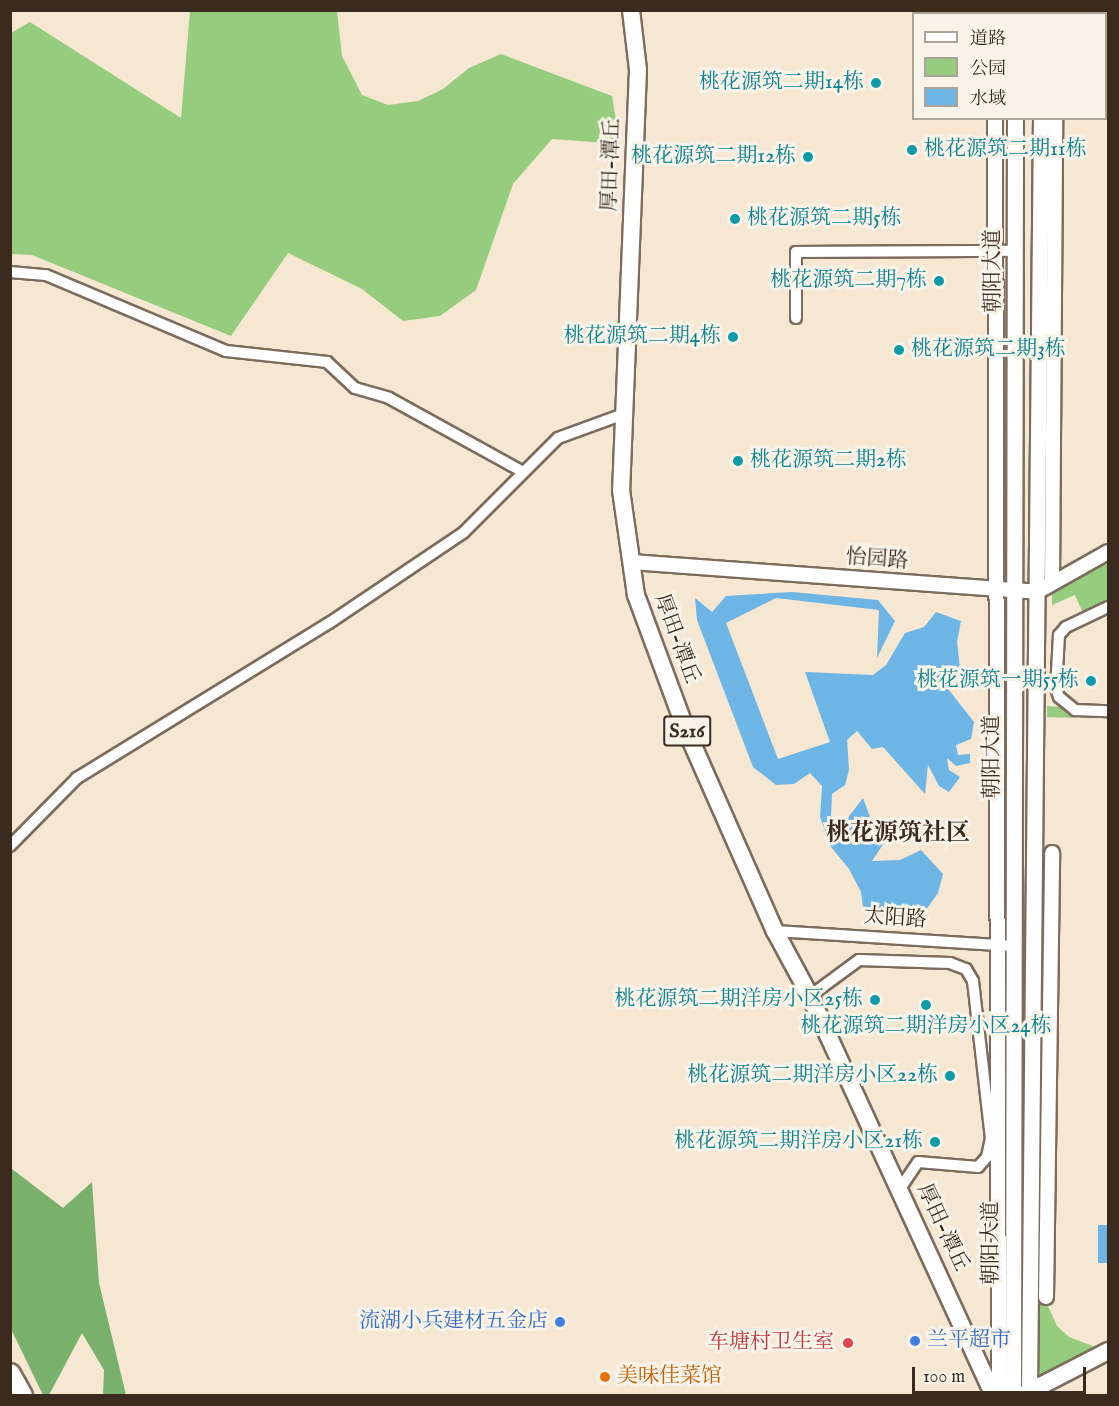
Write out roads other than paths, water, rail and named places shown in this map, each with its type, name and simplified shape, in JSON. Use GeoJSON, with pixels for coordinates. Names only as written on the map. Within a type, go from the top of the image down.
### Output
{"type":"FeatureCollection","features":[{"type":"Feature","properties":{"kind":"highway"},"geometry":{"type":"LineString","coordinates":[[10,1374],[22,1395]]}},
{"type":"Feature","properties":{"kind":"main road","name":"厚田-潭丘"},"geometry":{"type":"LineString","coordinates":[[631,10],[638,70],[621,490],[636,595],[684,725],[775,931],[810,996],[994,1395]]}},
{"type":"Feature","properties":{"kind":"main road","name":"朝阳大道"},"geometry":{"type":"LineString","coordinates":[[1015,120],[1013,1058],[1021,1394]]}},
{"type":"Feature","properties":{"kind":"main road","name":"朝阳大道"},"geometry":{"type":"LineString","coordinates":[[1021,1394],[1037,592],[1041,120]]}},
{"type":"Feature","properties":{"kind":"main road"},"geometry":{"type":"LineString","coordinates":[[1021,1394],[1108,1351]]}},
{"type":"Feature","properties":{"kind":"street"},"geometry":{"type":"LineString","coordinates":[[994,120],[998,590],[999,1395]]}},
{"type":"Feature","properties":{"kind":"street"},"geometry":{"type":"LineString","coordinates":[[1052,583],[1055,120]]}},
{"type":"Feature","properties":{"kind":"street"},"geometry":{"type":"LineString","coordinates":[[796,318],[796,252],[1015,251]]}},
{"type":"Feature","properties":{"kind":"street"},"geometry":{"type":"LineString","coordinates":[[10,272],[46,275],[226,351],[327,362],[355,388],[389,398],[523,472]]}},
{"type":"Feature","properties":{"kind":"street"},"geometry":{"type":"LineString","coordinates":[[10,846],[77,778],[329,623],[463,533],[558,438],[624,414]]}},
{"type":"Feature","properties":{"kind":"street"},"geometry":{"type":"LineString","coordinates":[[1037,592],[1108,552]]}},
{"type":"Feature","properties":{"kind":"street","name":"怡园路"},"geometry":{"type":"LineString","coordinates":[[631,562],[1037,592]]}},
{"type":"Feature","properties":{"kind":"street"},"geometry":{"type":"LineString","coordinates":[[1108,607],[1066,627],[1059,635],[1056,688],[1059,697],[1075,710],[1108,711]]}},
{"type":"Feature","properties":{"kind":"street"},"geometry":{"type":"LineString","coordinates":[[1046,1297],[1052,853]]}},
{"type":"Feature","properties":{"kind":"street","name":"太阳路"},"geometry":{"type":"LineString","coordinates":[[775,931],[1014,946]]}},
{"type":"Feature","properties":{"kind":"street"},"geometry":{"type":"LineString","coordinates":[[810,996],[859,960],[950,963],[966,969],[973,981],[991,1138],[987,1158],[978,1167],[918,1162],[899,1190]]}},
{"type":"Feature","properties":{"kind":"street"},"geometry":{"type":"LineString","coordinates":[[984,1075],[1013,1058]]}},
{"type":"Feature","properties":{"kind":"water"},"geometry":{"type":"Polygon","coordinates":[[[792,592],[878,600],[895,621],[877,658],[879,610],[776,598],[726,623],[778,759],[830,742],[805,672],[873,675],[886,665],[905,633],[924,627],[936,612],[961,621],[957,642],[960,668],[945,685],[974,722],[971,739],[956,745],[958,755],[970,754],[970,763],[956,766],[947,758],[949,770],[960,777],[949,792],[939,786],[928,765],[925,794],[883,747],[872,749],[857,731],[847,740],[849,770],[845,785],[832,794],[831,817],[840,828],[863,798],[873,825],[888,837],[872,861],[900,860],[921,850],[943,874],[938,893],[913,928],[863,907],[861,892],[849,869],[831,847],[820,817],[822,786],[810,773],[794,784],[776,785],[753,767],[697,620],[695,598],[712,612],[726,596],[792,592]]]}},
{"type":"Feature","properties":{"kind":"water"},"geometry":{"type":"Polygon","coordinates":[[[1098,1225],[1108,1225],[1108,1263],[1098,1263],[1098,1225]]]}},
{"type":"Feature","properties":{"kind":"place","name":"桃花源筑二期14栋"},"geometry":{"type":"Point","coordinates":[876,83]}},
{"type":"Feature","properties":{"kind":"place","name":"桃花源筑二期11栋"},"geometry":{"type":"Point","coordinates":[912,150]}},
{"type":"Feature","properties":{"kind":"place","name":"桃花源筑二期12栋"},"geometry":{"type":"Point","coordinates":[808,157]}},
{"type":"Feature","properties":{"kind":"place","name":"桃花源筑二期5栋"},"geometry":{"type":"Point","coordinates":[735,219]}},
{"type":"Feature","properties":{"kind":"place","name":"桃花源筑二期7栋"},"geometry":{"type":"Point","coordinates":[939,281]}},
{"type":"Feature","properties":{"kind":"place","name":"桃花源筑二期4栋"},"geometry":{"type":"Point","coordinates":[733,337]}},
{"type":"Feature","properties":{"kind":"place","name":"桃花源筑二期3栋"},"geometry":{"type":"Point","coordinates":[899,350]}},
{"type":"Feature","properties":{"kind":"place","name":"桃花源筑二期2栋"},"geometry":{"type":"Point","coordinates":[738,461]}},
{"type":"Feature","properties":{"kind":"place","name":"桃花源筑一期55栋"},"geometry":{"type":"Point","coordinates":[1091,681]}},
{"type":"Feature","properties":{"kind":"place","name":"桃花源筑二期洋房小区25栋"},"geometry":{"type":"Point","coordinates":[875,1000]}},
{"type":"Feature","properties":{"kind":"place","name":"桃花源筑二期洋房小区24栋"},"geometry":{"type":"Point","coordinates":[926,1005]}},
{"type":"Feature","properties":{"kind":"place","name":"桃花源筑二期洋房小区22栋"},"geometry":{"type":"Point","coordinates":[950,1076]}},
{"type":"Feature","properties":{"kind":"place","name":"桃花源筑二期洋房小区21栋"},"geometry":{"type":"Point","coordinates":[935,1142]}},
{"type":"Feature","properties":{"kind":"place","name":"流湖小兵建材五金店"},"geometry":{"type":"Point","coordinates":[560,1322]}},
{"type":"Feature","properties":{"kind":"place","name":"兰平超市"},"geometry":{"type":"Point","coordinates":[915,1341]}},
{"type":"Feature","properties":{"kind":"place","name":"车塘村卫生室"},"geometry":{"type":"Point","coordinates":[848,1343]}},
{"type":"Feature","properties":{"kind":"place","name":"美味佳菜馆"},"geometry":{"type":"Point","coordinates":[605,1377]}},
{"type":"Feature","properties":{"kind":"district","name":"桃花源筑社区"},"geometry":{"type":"Point","coordinates":[898,834]}}]}
